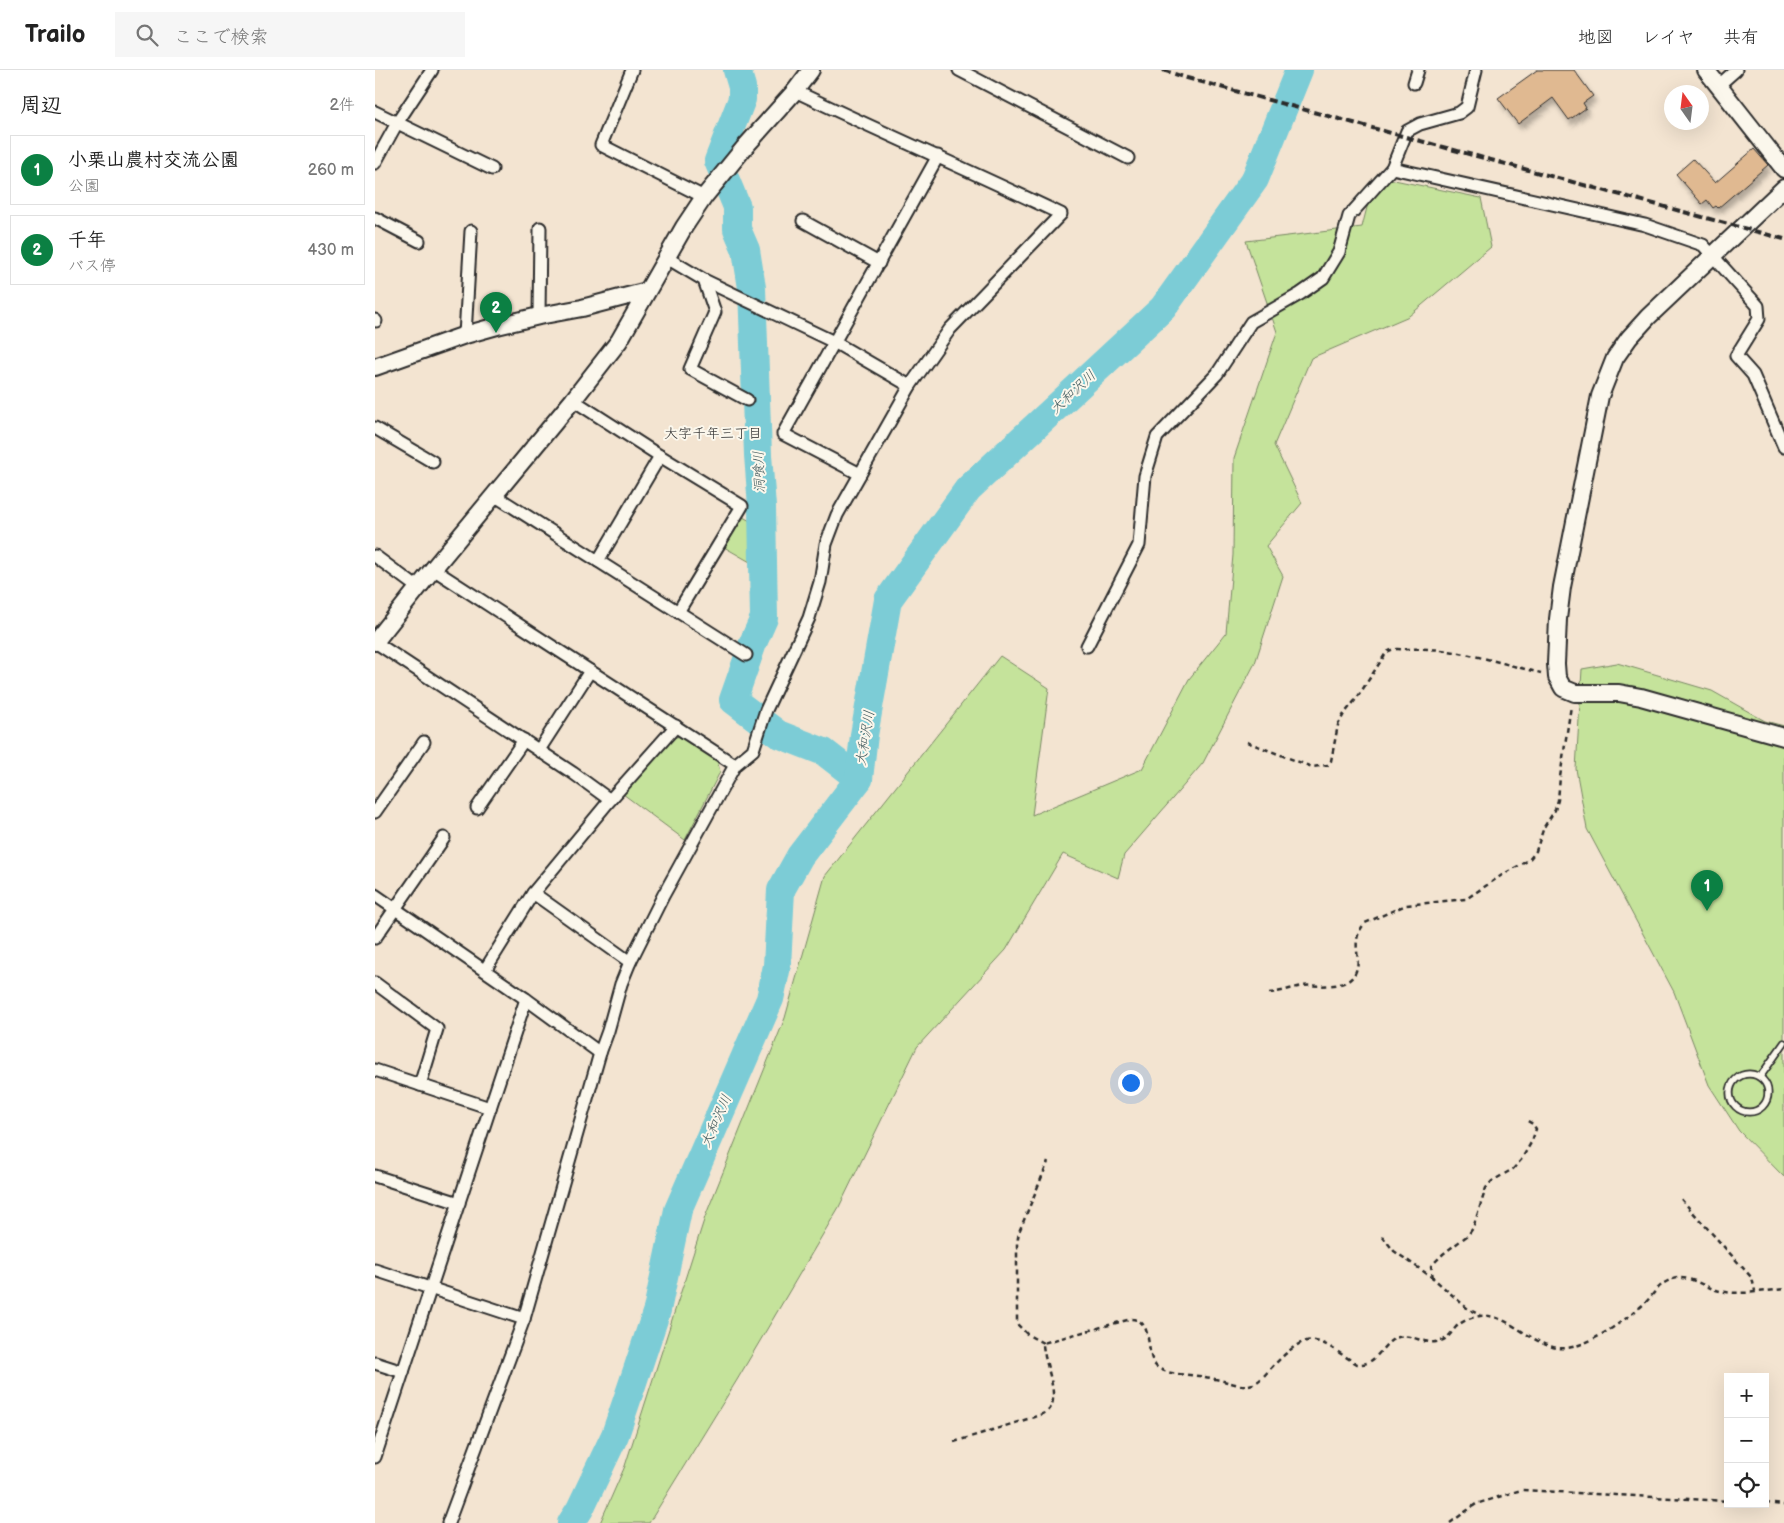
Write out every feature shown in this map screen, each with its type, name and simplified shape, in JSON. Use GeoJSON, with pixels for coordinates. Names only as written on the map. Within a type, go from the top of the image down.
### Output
{"type":"FeatureCollection","features":[{"type":"Feature","properties":{"kind":"street"},"geometry":{"type":"LineString","coordinates":[[375,163],[397,123],[432,70]]}},
{"type":"Feature","properties":{"kind":"street"},"geometry":{"type":"LineString","coordinates":[[632,70],[601,145],[704,197]]}},
{"type":"Feature","properties":{"kind":"street"},"geometry":{"type":"LineString","coordinates":[[611,800],[375,642],[619,341],[704,197],[811,70]]}},
{"type":"Feature","properties":{"kind":"street"},"geometry":{"type":"LineString","coordinates":[[959,70],[1128,158]]}},
{"type":"Feature","properties":{"kind":"street"},"geometry":{"type":"LineString","coordinates":[[1414,83],[1418,70]]}},
{"type":"Feature","properties":{"kind":"street"},"geometry":{"type":"LineString","coordinates":[[1087,646],[1139,545],[1145,476],[1157,436],[1217,374],[1251,322],[1300,294],[1323,278],[1339,252],[1349,216],[1392,168],[1407,131],[1420,124],[1459,113],[1467,107],[1476,70]]}},
{"type":"Feature","properties":{"kind":"street"},"geometry":{"type":"LineString","coordinates":[[1706,70],[1719,84],[1784,169]]}},
{"type":"Feature","properties":{"kind":"street"},"geometry":{"type":"LineString","coordinates":[[1719,84],[1736,70]]}},
{"type":"Feature","properties":{"kind":"street"},"geometry":{"type":"LineString","coordinates":[[448,1523],[524,1319],[621,984],[663,896],[735,765],[753,750],[766,710],[809,618],[820,582],[826,544],[837,515],[910,386],[949,329],[1061,214],[795,91]]}},
{"type":"Feature","properties":{"kind":"street"},"geometry":{"type":"LineString","coordinates":[[375,112],[492,169]]}},
{"type":"Feature","properties":{"kind":"street"},"geometry":{"type":"LineString","coordinates":[[860,474],[783,434],[938,156]]}},
{"type":"Feature","properties":{"kind":"street"},"geometry":{"type":"LineString","coordinates":[[1392,168],[1645,225],[1703,245],[1758,306],[1759,319],[1736,356],[1753,374],[1784,448]]}},
{"type":"Feature","properties":{"kind":"street"},"geometry":{"type":"LineString","coordinates":[[1784,188],[1641,324],[1615,358],[1606,377],[1599,396],[1562,587],[1558,619],[1557,677],[1563,688],[1575,693],[1619,693],[1641,697],[1784,737]]}},
{"type":"Feature","properties":{"kind":"street"},"geometry":{"type":"LineString","coordinates":[[375,218],[419,241]]}},
{"type":"Feature","properties":{"kind":"street"},"geometry":{"type":"LineString","coordinates":[[803,221],[879,263]]}},
{"type":"Feature","properties":{"kind":"street"},"geometry":{"type":"LineString","coordinates":[[539,316],[540,228]]}},
{"type":"Feature","properties":{"kind":"street"},"geometry":{"type":"LineString","coordinates":[[465,335],[471,231]]}},
{"type":"Feature","properties":{"kind":"street"},"geometry":{"type":"LineString","coordinates":[[667,258],[704,280],[834,342],[910,386]]}},
{"type":"Feature","properties":{"kind":"street"},"geometry":{"type":"LineString","coordinates":[[704,280],[715,312],[690,369],[747,400]]}},
{"type":"Feature","properties":{"kind":"street"},"geometry":{"type":"LineString","coordinates":[[376,369],[465,335],[647,291]]}},
{"type":"Feature","properties":{"kind":"street"},"geometry":{"type":"LineString","coordinates":[[573,400],[659,456],[742,506],[678,612]]}},
{"type":"Feature","properties":{"kind":"street"},"geometry":{"type":"LineString","coordinates":[[375,428],[433,462]]}},
{"type":"Feature","properties":{"kind":"street"},"geometry":{"type":"LineString","coordinates":[[597,561],[659,456]]}},
{"type":"Feature","properties":{"kind":"street"},"geometry":{"type":"LineString","coordinates":[[494,496],[746,655]]}},
{"type":"Feature","properties":{"kind":"street"},"geometry":{"type":"LineString","coordinates":[[375,556],[418,588]]}},
{"type":"Feature","properties":{"kind":"street"},"geometry":{"type":"LineString","coordinates":[[433,569],[735,765]]}},
{"type":"Feature","properties":{"kind":"street"},"geometry":{"type":"LineString","coordinates":[[539,750],[589,671]]}},
{"type":"Feature","properties":{"kind":"street"},"geometry":{"type":"LineString","coordinates":[[485,970],[533,893],[676,726]]}},
{"type":"Feature","properties":{"kind":"street"},"geometry":{"type":"LineString","coordinates":[[477,808],[524,740]]}},
{"type":"Feature","properties":{"kind":"street"},"geometry":{"type":"LineString","coordinates":[[375,812],[425,742]]}},
{"type":"Feature","properties":{"kind":"street"},"geometry":{"type":"LineString","coordinates":[[375,938],[444,838]]}},
{"type":"Feature","properties":{"kind":"street"},"geometry":{"type":"LineString","coordinates":[[533,893],[631,962]]}},
{"type":"Feature","properties":{"kind":"street"},"geometry":{"type":"LineString","coordinates":[[375,895],[485,970],[600,1053]]}},
{"type":"Feature","properties":{"kind":"street"},"geometry":{"type":"LineString","coordinates":[[375,983],[437,1028],[420,1085]]}},
{"type":"Feature","properties":{"kind":"street"},"geometry":{"type":"LineString","coordinates":[[375,1456],[526,999]]}},
{"type":"Feature","properties":{"kind":"street"},"geometry":{"type":"LineString","coordinates":[[375,1070],[490,1108]]}},
{"type":"Feature","properties":{"kind":"street"},"geometry":{"type":"LineString","coordinates":[[375,1176],[459,1203]]}},
{"type":"Feature","properties":{"kind":"street"},"geometry":{"type":"LineString","coordinates":[[375,1270],[524,1319]]}},
{"type":"Feature","properties":{"kind":"street"},"geometry":{"type":"LineString","coordinates":[[375,1362],[403,1372]]}},
{"type":"Feature","properties":{"kind":"lane"},"geometry":{"type":"LineString","coordinates":[[1760,1077],[1784,1043]]}},
{"type":"Feature","properties":{"kind":"lane"},"geometry":{"type":"LineString","coordinates":[[1745,1074],[1753,1074],[1760,1077],[1768,1091],[1763,1106],[1749,1112],[1735,1106],[1731,1099],[1730,1091],[1732,1083],[1737,1077],[1745,1074]]}},
{"type":"Feature","properties":{"kind":"path"},"geometry":{"type":"LineString","coordinates":[[1247,742],[1313,767],[1327,765],[1331,761],[1338,725],[1344,714],[1354,703],[1386,653],[1391,649],[1422,648],[1449,651],[1557,677]]}},
{"type":"Feature","properties":{"kind":"path"},"geometry":{"type":"LineString","coordinates":[[1269,993],[1287,991],[1302,986],[1328,986],[1343,983],[1357,971],[1356,944],[1361,927],[1365,923],[1406,905],[1465,899],[1529,860],[1536,851],[1544,827],[1555,810],[1558,800],[1569,716],[1575,693]]}},
{"type":"Feature","properties":{"kind":"path"},"geometry":{"type":"LineString","coordinates":[[1433,1278],[1431,1266],[1468,1235],[1473,1228],[1486,1188],[1492,1180],[1513,1170],[1521,1160],[1532,1141],[1535,1130],[1533,1124],[1526,1120]]}},
{"type":"Feature","properties":{"kind":"path"},"geometry":{"type":"LineString","coordinates":[[1048,1162],[1019,1232],[1017,1243],[1017,1324],[1028,1335],[1043,1343],[1136,1319],[1146,1328],[1155,1365],[1172,1373],[1243,1385],[1253,1384],[1259,1380],[1289,1350],[1301,1342],[1319,1341],[1357,1364],[1363,1364],[1369,1363],[1396,1338],[1405,1336],[1437,1342],[1444,1340],[1464,1321],[1481,1316]]}},
{"type":"Feature","properties":{"kind":"path"},"geometry":{"type":"LineString","coordinates":[[1681,1199],[1752,1278],[1755,1292]]}},
{"type":"Feature","properties":{"kind":"path"},"geometry":{"type":"LineString","coordinates":[[1382,1236],[1394,1251],[1433,1278],[1468,1309],[1481,1316],[1498,1318],[1551,1347],[1569,1348],[1590,1340],[1633,1313],[1660,1286],[1669,1280],[1686,1278],[1718,1291],[1755,1292],[1784,1289]]}},
{"type":"Feature","properties":{"kind":"path"},"geometry":{"type":"LineString","coordinates":[[954,1442],[1034,1417],[1045,1413],[1049,1409],[1054,1396],[1043,1353],[1043,1343]]}},
{"type":"Feature","properties":{"kind":"path"},"geometry":{"type":"LineString","coordinates":[[1450,1523],[1476,1504],[1521,1490],[1724,1501]]}},
{"type":"Feature","properties":{"kind":"path"},"geometry":{"type":"LineString","coordinates":[[1769,1503],[1784,1505]]}},
{"type":"Feature","properties":{"kind":"green space"},"geometry":{"type":"Polygon","coordinates":[[[1375,176],[1481,198],[1491,247],[1409,316],[1311,358],[1274,445],[1302,503],[1266,546],[1283,576],[1255,663],[1203,763],[1124,855],[1118,878],[1063,854],[1006,950],[917,1047],[839,1207],[737,1380],[649,1523],[600,1523],[625,1466],[705,1217],[785,1018],[825,876],[1000,656],[1049,688],[1032,815],[1142,769],[1189,679],[1226,633],[1233,555],[1234,458],[1277,332],[1246,241],[1362,227],[1375,176]]]}},
{"type":"Feature","properties":{"kind":"green space"},"geometry":{"type":"Polygon","coordinates":[[[743,517],[759,526],[757,566],[724,547],[743,517]]]}},
{"type":"Feature","properties":{"kind":"green space"},"geometry":{"type":"Polygon","coordinates":[[[1617,663],[1712,691],[1765,721],[1784,726],[1784,1177],[1739,1131],[1709,1085],[1674,992],[1587,829],[1576,769],[1582,669],[1617,663]]]}},
{"type":"Feature","properties":{"kind":"green space"},"geometry":{"type":"Polygon","coordinates":[[[682,735],[717,759],[720,772],[685,840],[623,794],[671,739],[682,735]]]}},
{"type":"Feature","properties":{"kind":"building"},"geometry":{"type":"Polygon","coordinates":[[[1537,70],[1574,70],[1593,96],[1583,103],[1586,108],[1569,120],[1553,98],[1518,124],[1498,98],[1537,70]]]}},
{"type":"Feature","properties":{"kind":"building"},"geometry":{"type":"Polygon","coordinates":[[[1754,149],[1768,165],[1718,208],[1716,206],[1713,208],[1707,200],[1702,204],[1676,174],[1693,159],[1715,183],[1754,149]]]}},
{"type":"Feature","properties":{"kind":"waterway","name":"洞喰川"},"geometry":{"type":"LineString","coordinates":[[737,70],[742,87],[742,99],[718,161],[737,207],[737,229],[746,250],[752,288],[758,455],[762,507],[764,618],[733,700],[778,734],[824,752],[859,779]]}},
{"type":"Feature","properties":{"kind":"waterway","name":"大和沢川"},"geometry":{"type":"LineString","coordinates":[[571,1523],[580,1509],[615,1435],[657,1310],[678,1210],[770,999],[777,966],[781,890],[800,856],[859,779],[864,735],[888,600],[968,489],[1163,308],[1255,179],[1299,70]]}},
{"type":"Feature","properties":{"kind":"railway"},"geometry":{"type":"LineString","coordinates":[[1163,70],[1784,239]]}},
{"type":"Feature","properties":{"kind":"place","name":"千年"},"geometry":{"type":"Point","coordinates":[496,333]}},
{"type":"Feature","properties":{"kind":"place","name":"小栗山農村交流公園"},"geometry":{"type":"Point","coordinates":[1707,911]}},
{"type":"Feature","properties":{"kind":"district","name":"大字千年三丁目"},"geometry":{"type":"Point","coordinates":[713,433]}}]}
